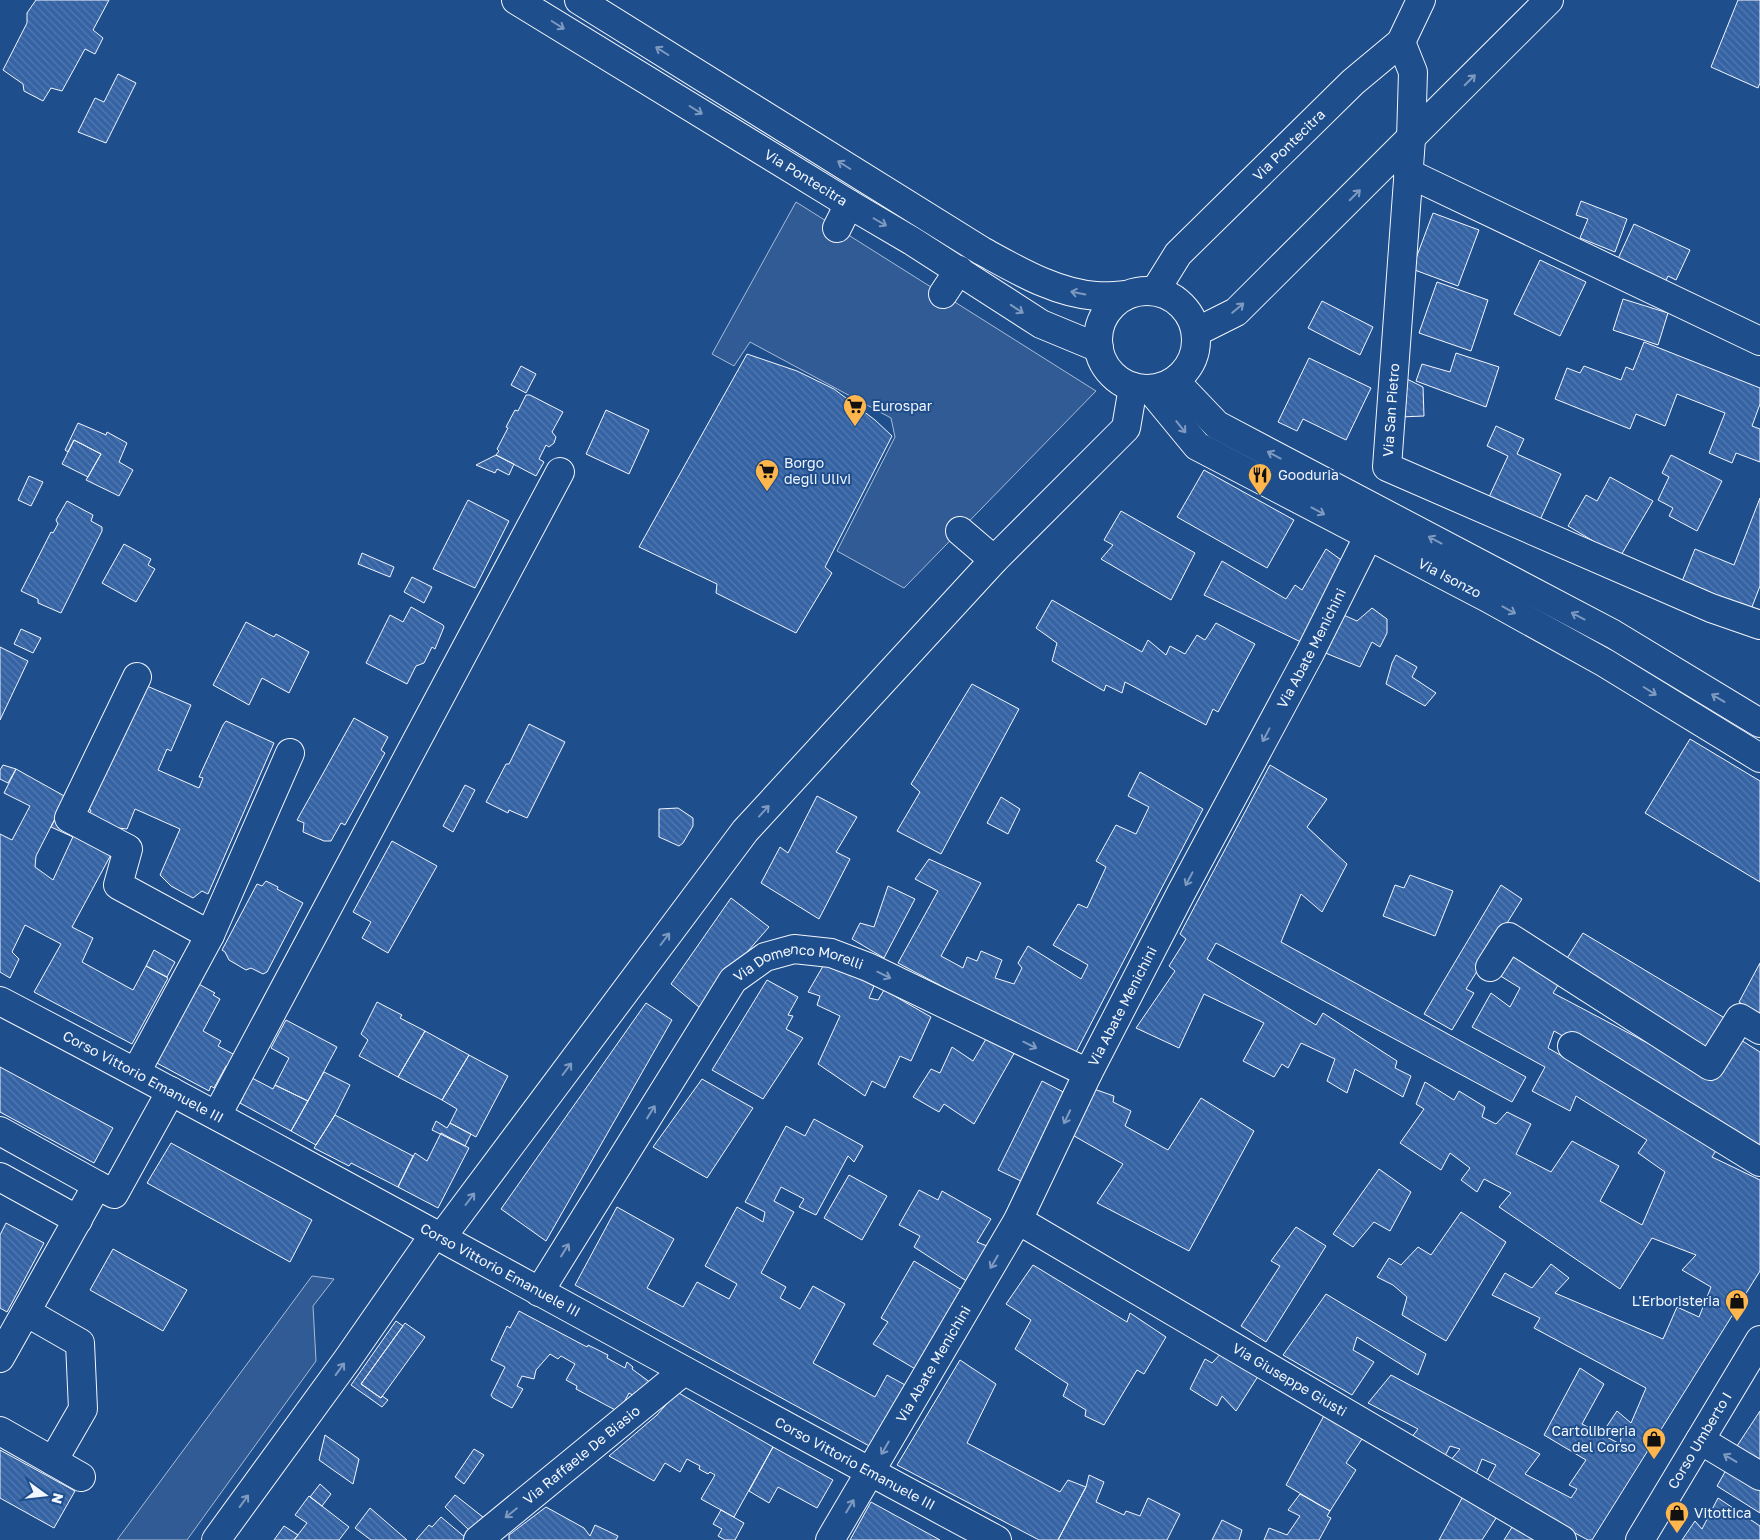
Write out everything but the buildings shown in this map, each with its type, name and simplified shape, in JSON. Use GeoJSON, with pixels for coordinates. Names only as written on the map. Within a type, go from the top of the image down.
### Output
{"type":"FeatureCollection","features":[{"type":"Feature","properties":{"kind":"street","name":"Via Pontecitra"},"geometry":{"type":"LineString","coordinates":[[516,0],[843,216],[959,270],[1041,324],[1099,348]]}},
{"type":"Feature","properties":{"kind":"street"},"geometry":{"type":"LineString","coordinates":[[216,1540],[438,1236],[745,831],[994,560],[1126,428],[1153,386],[1184,373],[1196,349],[1196,332],[1188,312],[1171,296],[1155,291],[1143,291],[1127,295],[1095,296],[1065,290],[1025,274],[982,251],[579,0]]}},
{"type":"Feature","properties":{"kind":"street","name":"Via Pontecitra"},"geometry":{"type":"LineString","coordinates":[[1155,291],[1178,254],[1353,82],[1401,42],[1421,0]]}},
{"type":"Feature","properties":{"kind":"street"},"geometry":{"type":"LineString","coordinates":[[1196,332],[1236,312],[1549,0]]}},
{"type":"Feature","properties":{"kind":"street","name":"Via San Pietro"},"geometry":{"type":"LineString","coordinates":[[1401,42],[1413,72],[1411,139],[1388,466],[1711,608],[1760,625]]}},
{"type":"Feature","properties":{"kind":"street"},"geometry":{"type":"LineString","coordinates":[[1408,173],[1760,341]]}},
{"type":"Feature","properties":{"kind":"street"},"geometry":{"type":"LineString","coordinates":[[943,294],[959,270]]}},
{"type":"Feature","properties":{"kind":"street"},"geometry":{"type":"LineString","coordinates":[[1127,295],[1116,302],[1105,316],[1100,327],[1099,348],[1105,364],[1114,376],[1153,386]]}},
{"type":"Feature","properties":{"kind":"street","name":"Via Isonzo"},"geometry":{"type":"LineString","coordinates":[[1153,386],[1197,446],[1486,597],[1605,663],[1760,758]]}},
{"type":"Feature","properties":{"kind":"street","name":"Via Isonzo"},"geometry":{"type":"LineString","coordinates":[[1153,386],[1217,425],[1613,634],[1760,723]]}},
{"type":"Feature","properties":{"kind":"street"},"geometry":{"type":"LineString","coordinates":[[217,1115],[560,472]]}},
{"type":"Feature","properties":{"kind":"street"},"geometry":{"type":"LineString","coordinates":[[960,531],[994,560]]}},
{"type":"Feature","properties":{"kind":"street","name":"Via Abate Menichini"},"geometry":{"type":"LineString","coordinates":[[830,1540],[1018,1220],[1088,1073],[1181,893],[1305,661],[1368,537]]}},
{"type":"Feature","properties":{"kind":"street"},"geometry":{"type":"LineString","coordinates":[[136,676],[69,818],[128,849],[118,886],[210,935]]}},
{"type":"Feature","properties":{"kind":"street"},"geometry":{"type":"LineString","coordinates":[[136,1072],[210,935],[290,753]]}},
{"type":"Feature","properties":{"kind":"street"},"geometry":{"type":"LineString","coordinates":[[1490,967],[1509,937],[1710,1066],[1740,1018],[1760,1030]]}},
{"type":"Feature","properties":{"kind":"street","name":"Via Domenco Morelli"},"geometry":{"type":"LineString","coordinates":[[539,1292],[733,980],[765,957],[794,949],[831,953],[868,967],[1088,1073]]}},
{"type":"Feature","properties":{"kind":"street","name":"Corso Vittorio Emanuele III"},"geometry":{"type":"LineString","coordinates":[[0,1001],[217,1115],[684,1371],[998,1540]]}},
{"type":"Feature","properties":{"kind":"street"},"geometry":{"type":"LineString","coordinates":[[1572,1046],[1760,1162]]}},
{"type":"Feature","properties":{"kind":"street"},"geometry":{"type":"LineString","coordinates":[[0,1131],[114,1194],[172,1091]]}},
{"type":"Feature","properties":{"kind":"street"},"geometry":{"type":"LineString","coordinates":[[0,1177],[78,1220]]}},
{"type":"Feature","properties":{"kind":"street"},"geometry":{"type":"LineString","coordinates":[[0,1358],[97,1185]]}},
{"type":"Feature","properties":{"kind":"street","name":"Via Giuseppe Giusti"},"geometry":{"type":"LineString","coordinates":[[1018,1220],[1562,1540]]}},
{"type":"Feature","properties":{"kind":"street"},"geometry":{"type":"LineString","coordinates":[[26,1312],[80,1342],[82,1410],[53,1461]]}},
{"type":"Feature","properties":{"kind":"street","name":"Corso Umberto I"},"geometry":{"type":"LineString","coordinates":[[1640,1540],[1760,1340]]}},
{"type":"Feature","properties":{"kind":"street","name":"Via Raffaele De Biasio"},"geometry":{"type":"LineString","coordinates":[[478,1540],[684,1371]]}},
{"type":"Feature","properties":{"kind":"street"},"geometry":{"type":"LineString","coordinates":[[0,1431],[81,1477]]}},
{"type":"Feature","properties":{"kind":"street"},"geometry":{"type":"LineString","coordinates":[[1700,1440],[1760,1476]]}},
{"type":"Feature","properties":{"kind":"shaded area"},"geometry":{"type":"Polygon","coordinates":[[[796,202],[1096,391],[904,588],[837,551],[895,437],[891,418],[750,342],[734,366],[712,354],[796,202]]]}},
{"type":"Feature","properties":{"kind":"shaded area"},"geometry":{"type":"Polygon","coordinates":[[[312,1276],[334,1279],[313,1306],[316,1361],[187,1540],[117,1540],[312,1276]]]}},
{"type":"Feature","properties":{"kind":"place","name":"Eurospar"},"geometry":{"type":"Point","coordinates":[855,427]}},
{"type":"Feature","properties":{"kind":"place","name":"Borgo degli Ulivi"},"geometry":{"type":"Point","coordinates":[767,492]}},
{"type":"Feature","properties":{"kind":"place","name":"Gooduria"},"geometry":{"type":"Point","coordinates":[1260,496]}},
{"type":"Feature","properties":{"kind":"place","name":"L'Erboristeria"},"geometry":{"type":"Point","coordinates":[1737,1322]}},
{"type":"Feature","properties":{"kind":"place","name":"Cartolibreria del Corso"},"geometry":{"type":"Point","coordinates":[1654,1460]}},
{"type":"Feature","properties":{"kind":"place","name":"Vitottica"},"geometry":{"type":"Point","coordinates":[1677,1534]}}]}
